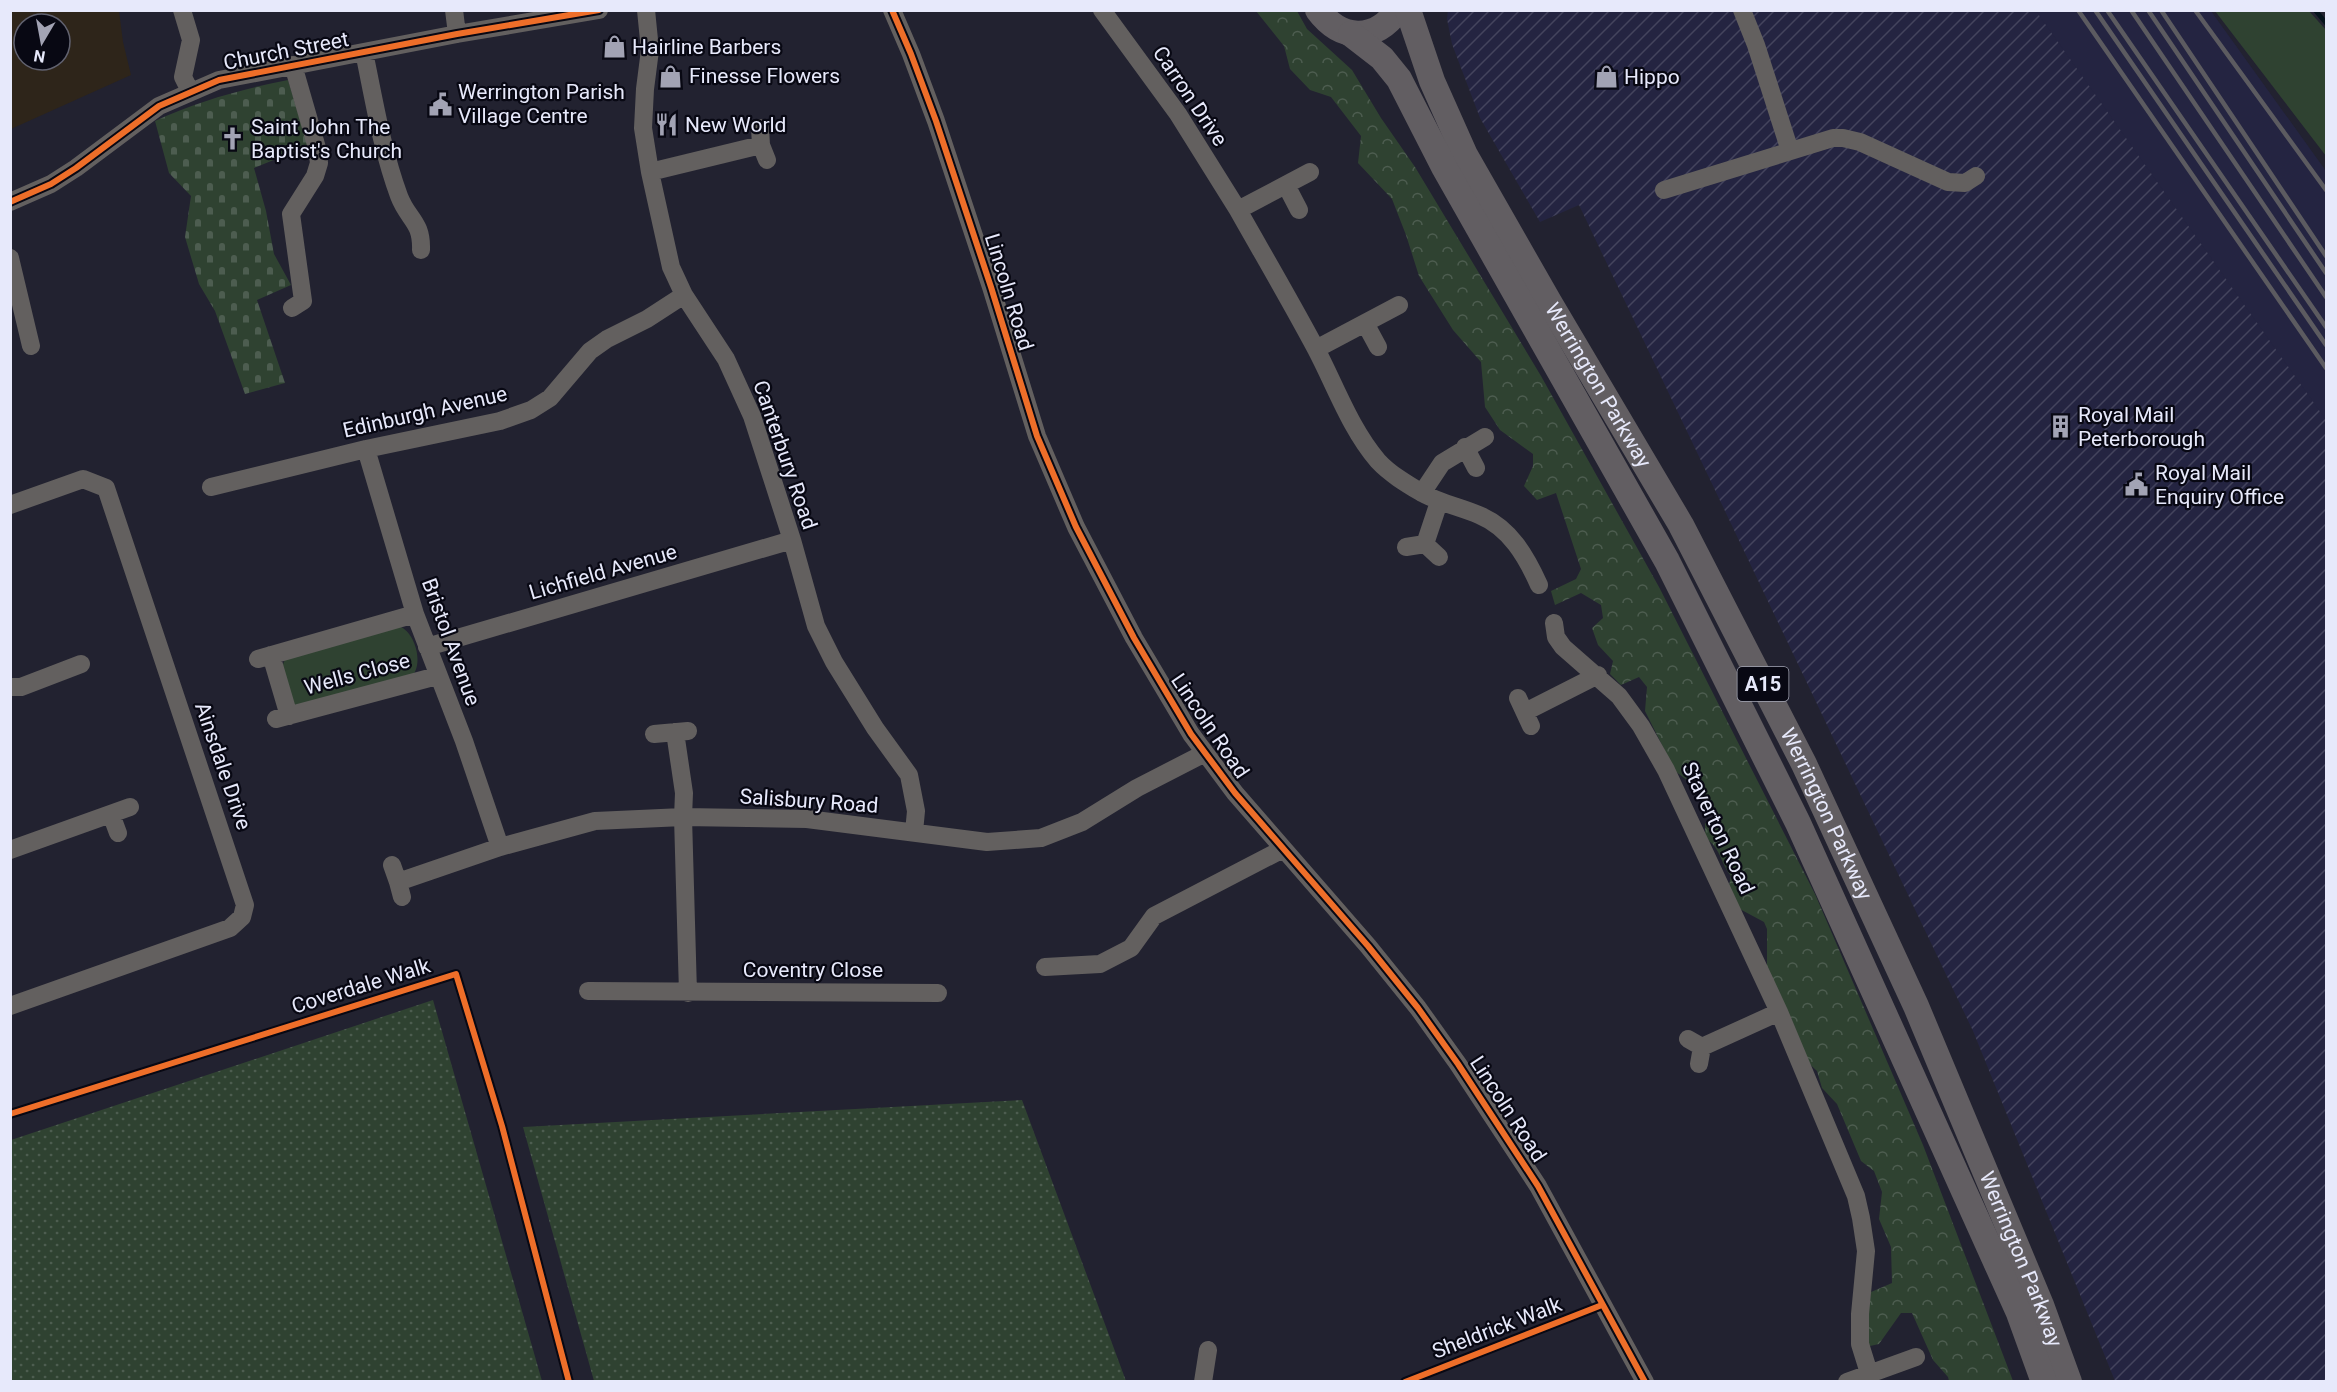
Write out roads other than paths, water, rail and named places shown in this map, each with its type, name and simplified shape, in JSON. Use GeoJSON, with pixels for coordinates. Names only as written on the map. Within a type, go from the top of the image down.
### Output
{"type":"FeatureCollection","features":[{"type":"Feature","properties":{"kind":"highway","name":"A15"},"geometry":{"type":"LineString","coordinates":[[1318,10],[1326,21],[1338,30],[1351,34]]}},
{"type":"Feature","properties":{"kind":"highway"},"geometry":{"type":"LineString","coordinates":[[1351,34],[1379,29],[1391,20],[1398,10]]}},
{"type":"Feature","properties":{"kind":"highway","name":"Werrington Parkway"},"geometry":{"type":"LineString","coordinates":[[1408,10],[1432,81],[1465,155],[1681,525],[1804,764],[1916,1006],[2041,1305],[2069,1382]]}},
{"type":"Feature","properties":{"kind":"highway","name":"Werrington Parkway"},"geometry":{"type":"LineString","coordinates":[[1351,34],[1382,58],[1399,79],[1450,177],[1667,561],[1798,824],[2019,1313],[2044,1382]]}},
{"type":"Feature","properties":{"kind":"street"},"geometry":{"type":"LineString","coordinates":[[182,10],[190,40],[183,77],[190,91]]}},
{"type":"Feature","properties":{"kind":"street"},"geometry":{"type":"LineString","coordinates":[[454,10],[457,34]]}},
{"type":"Feature","properties":{"kind":"street","name":"Church Street"},"geometry":{"type":"LineString","coordinates":[[10,202],[51,184],[76,168],[159,106],[222,79],[457,34],[599,10]]}},
{"type":"Feature","properties":{"kind":"street","name":"Canterbury Road"},"geometry":{"type":"LineString","coordinates":[[646,10],[650,50],[643,128],[670,267],[684,295],[726,359],[752,416],[792,540],[816,626],[846,681],[909,775],[916,811],[914,832]]}},
{"type":"Feature","properties":{"kind":"street","name":"Lincoln Road"},"geometry":{"type":"LineString","coordinates":[[892,10],[936,121],[1037,436],[1076,527],[1134,638],[1205,753],[1250,812],[1368,946],[1418,1008],[1458,1064],[1538,1186],[1644,1381]]}},
{"type":"Feature","properties":{"kind":"street","name":"Carron Drive"},"geometry":{"type":"LineString","coordinates":[[1102,10],[1178,114],[1238,210],[1316,349],[1364,442],[1379,462],[1422,493],[1499,526],[1516,543],[1528,560],[1539,585]]}},
{"type":"Feature","properties":{"kind":"street"},"geometry":{"type":"LineString","coordinates":[[1742,10],[1756,45],[1790,151]]}},
{"type":"Feature","properties":{"kind":"street"},"geometry":{"type":"LineString","coordinates":[[364,52],[381,134],[400,198],[422,236],[421,250]]}},
{"type":"Feature","properties":{"kind":"street"},"geometry":{"type":"LineString","coordinates":[[293,65],[319,163],[315,176],[291,214],[302,308]]}},
{"type":"Feature","properties":{"kind":"street"},"geometry":{"type":"LineString","coordinates":[[1664,190],[1833,138],[1860,142],[1948,182],[1965,183],[1976,176]]}},
{"type":"Feature","properties":{"kind":"street"},"geometry":{"type":"LineString","coordinates":[[650,172],[762,144]]}},
{"type":"Feature","properties":{"kind":"street"},"geometry":{"type":"LineString","coordinates":[[1238,210],[1310,172]]}},
{"type":"Feature","properties":{"kind":"street"},"geometry":{"type":"LineString","coordinates":[[1286,185],[1299,210]]}},
{"type":"Feature","properties":{"kind":"street"},"geometry":{"type":"LineString","coordinates":[[10,258],[31,346]]}},
{"type":"Feature","properties":{"kind":"street","name":"Edinburgh Avenue"},"geometry":{"type":"LineString","coordinates":[[211,486],[366,449],[500,421],[531,410],[549,398],[590,351],[684,295]]}},
{"type":"Feature","properties":{"kind":"street"},"geometry":{"type":"LineString","coordinates":[[1316,349],[1399,305]]}},
{"type":"Feature","properties":{"kind":"street"},"geometry":{"type":"LineString","coordinates":[[1365,323],[1378,347]]}},
{"type":"Feature","properties":{"kind":"street"},"geometry":{"type":"LineString","coordinates":[[1422,493],[1442,463],[1485,437]]}},
{"type":"Feature","properties":{"kind":"street"},"geometry":{"type":"LineString","coordinates":[[1466,447],[1476,468]]}},
{"type":"Feature","properties":{"kind":"street","name":"Bristol Avenue"},"geometry":{"type":"LineString","coordinates":[[366,449],[415,614],[464,741],[500,847]]}},
{"type":"Feature","properties":{"kind":"street","name":"Ainsdale Drive"},"geometry":{"type":"LineString","coordinates":[[10,505],[83,479],[106,488],[245,905],[243,917],[230,928],[10,1006]]}},
{"type":"Feature","properties":{"kind":"street"},"geometry":{"type":"LineString","coordinates":[[1425,544],[1439,502]]}},
{"type":"Feature","properties":{"kind":"street","name":"Lichfield Avenue"},"geometry":{"type":"LineString","coordinates":[[427,647],[792,540]]}},
{"type":"Feature","properties":{"kind":"street"},"geometry":{"type":"LineString","coordinates":[[1406,547],[1425,544]]}},
{"type":"Feature","properties":{"kind":"street"},"geometry":{"type":"LineString","coordinates":[[1425,544],[1439,557]]}},
{"type":"Feature","properties":{"kind":"street","name":"Wells Close"},"geometry":{"type":"LineString","coordinates":[[415,614],[264,657],[282,717],[437,676]]}},
{"type":"Feature","properties":{"kind":"street","name":"Staverton Road"},"geometry":{"type":"LineString","coordinates":[[1554,622],[1556,637],[1563,647],[1598,675],[1624,703],[1641,726],[1666,770],[1779,1012],[1856,1196],[1862,1218],[1866,1251],[1860,1314],[1860,1344],[1869,1372]]}},
{"type":"Feature","properties":{"kind":"street"},"geometry":{"type":"LineString","coordinates":[[10,687],[21,687],[81,664]]}},
{"type":"Feature","properties":{"kind":"street"},"geometry":{"type":"LineString","coordinates":[[1525,712],[1598,675]]}},
{"type":"Feature","properties":{"kind":"street"},"geometry":{"type":"LineString","coordinates":[[654,734],[681,731],[688,993]]}},
{"type":"Feature","properties":{"kind":"street","name":"Salisbury Road"},"geometry":{"type":"LineString","coordinates":[[393,864],[400,890],[500,847],[595,821],[683,817],[807,819],[987,842],[1041,838],[1082,822],[1137,788],[1205,753]]}},
{"type":"Feature","properties":{"kind":"street"},"geometry":{"type":"LineString","coordinates":[[10,850],[130,807]]}},
{"type":"Feature","properties":{"kind":"street"},"geometry":{"type":"LineString","coordinates":[[111,814],[118,833]]}},
{"type":"Feature","properties":{"kind":"street"},"geometry":{"type":"LineString","coordinates":[[1045,967],[1100,964],[1131,948],[1154,916],[1283,849]]}},
{"type":"Feature","properties":{"kind":"street","name":"Coventry Close"},"geometry":{"type":"LineString","coordinates":[[588,991],[938,993]]}},
{"type":"Feature","properties":{"kind":"street"},"geometry":{"type":"LineString","coordinates":[[1696,1050],[1779,1012]]}},
{"type":"Feature","properties":{"kind":"street"},"geometry":{"type":"LineString","coordinates":[[1203,1382],[1208,1350]]}},
{"type":"Feature","properties":{"kind":"street"},"geometry":{"type":"LineString","coordinates":[[1847,1382],[1869,1372],[1916,1357]]}},
{"type":"Feature","properties":{"kind":"waterway"},"geometry":{"type":"LineString","coordinates":[[2315,10],[2326,23]]}},
{"type":"Feature","properties":{"kind":"railway"},"geometry":{"type":"LineString","coordinates":[[2078,10],[2326,368]]}},
{"type":"Feature","properties":{"kind":"railway"},"geometry":{"type":"LineString","coordinates":[[2095,10],[2326,345]]}},
{"type":"Feature","properties":{"kind":"railway"},"geometry":{"type":"LineString","coordinates":[[2107,10],[2326,327]]}},
{"type":"Feature","properties":{"kind":"railway"},"geometry":{"type":"LineString","coordinates":[[2131,10],[2326,297]]}},
{"type":"Feature","properties":{"kind":"railway"},"geometry":{"type":"LineString","coordinates":[[2148,10],[2326,273]]}},
{"type":"Feature","properties":{"kind":"railway"},"geometry":{"type":"LineString","coordinates":[[2161,10],[2326,256]]}},
{"type":"Feature","properties":{"kind":"railway"},"geometry":{"type":"LineString","coordinates":[[2195,10],[2326,190]]}},
{"type":"Feature","properties":{"kind":"place","name":"Hairline Barbers"},"geometry":{"type":"Point","coordinates":[614,47]}},
{"type":"Feature","properties":{"kind":"place","name":"Finesse Flowers"},"geometry":{"type":"Point","coordinates":[671,76]}},
{"type":"Feature","properties":{"kind":"place","name":"Hippo"},"geometry":{"type":"Point","coordinates":[1606,77]}},
{"type":"Feature","properties":{"kind":"place","name":"Werrington Parish Village Centre"},"geometry":{"type":"Point","coordinates":[440,104]}},
{"type":"Feature","properties":{"kind":"place","name":"New World"},"geometry":{"type":"Point","coordinates":[667,125]}},
{"type":"Feature","properties":{"kind":"place","name":"Saint John The Baptist's Church"},"geometry":{"type":"Point","coordinates":[233,139]}},
{"type":"Feature","properties":{"kind":"place","name":"Royal Mail Peterborough"},"geometry":{"type":"Point","coordinates":[2060,427]}},
{"type":"Feature","properties":{"kind":"place","name":"Royal Mail Enquiry Office"},"geometry":{"type":"Point","coordinates":[2137,485]}}]}
